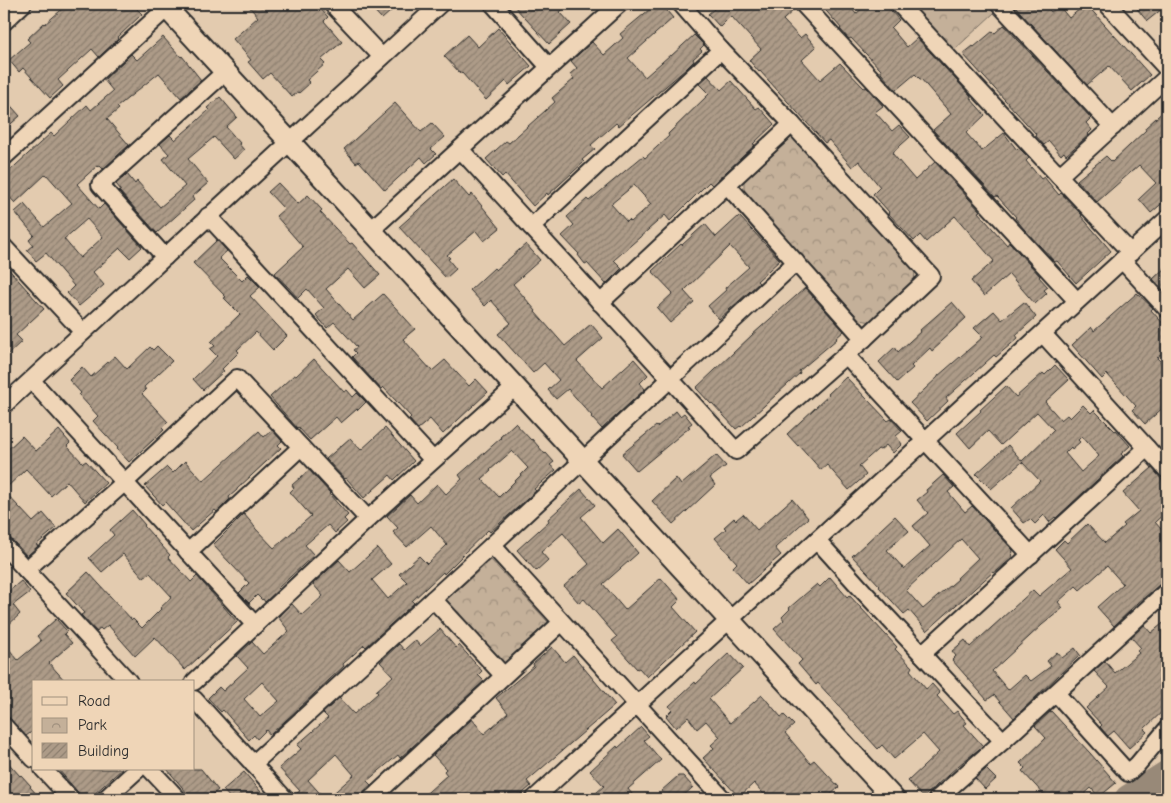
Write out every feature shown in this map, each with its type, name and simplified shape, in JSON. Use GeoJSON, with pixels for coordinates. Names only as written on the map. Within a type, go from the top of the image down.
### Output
{"type":"FeatureCollection","features":[{"type":"Feature","properties":{"kind":"street"},"geometry":{"type":"LineString","coordinates":[[4,22],[23,4]]}},
{"type":"Feature","properties":{"kind":"street"},"geometry":{"type":"LineString","coordinates":[[332,4],[382,57]]}},
{"type":"Feature","properties":{"kind":"street"},"geometry":{"type":"LineString","coordinates":[[6,399],[32,381],[164,256],[270,162],[440,4]]}},
{"type":"Feature","properties":{"kind":"street"},"geometry":{"type":"LineString","coordinates":[[493,4],[549,67]]}},
{"type":"Feature","properties":{"kind":"street"},"geometry":{"type":"LineString","coordinates":[[371,230],[619,4]]}},
{"type":"Feature","properties":{"kind":"street"},"geometry":{"type":"LineString","coordinates":[[460,149],[736,452],[864,339],[931,276],[792,124],[721,50],[681,4]]}},
{"type":"Feature","properties":{"kind":"street"},"geometry":{"type":"LineString","coordinates":[[803,4],[1077,302]]}},
{"type":"Feature","properties":{"kind":"street"},"geometry":{"type":"LineString","coordinates":[[899,4],[1059,176],[1126,256],[1167,309]]}},
{"type":"Feature","properties":{"kind":"street"},"geometry":{"type":"LineString","coordinates":[[999,4],[1112,127]]}},
{"type":"Feature","properties":{"kind":"street"},"geometry":{"type":"LineString","coordinates":[[1107,4],[1167,69]]}},
{"type":"Feature","properties":{"kind":"street"},"geometry":{"type":"LineString","coordinates":[[4,157],[165,6],[894,799]]}},
{"type":"Feature","properties":{"kind":"street"},"geometry":{"type":"LineString","coordinates":[[531,227],[721,50]]}},
{"type":"Feature","properties":{"kind":"street"},"geometry":{"type":"LineString","coordinates":[[164,256],[100,185],[225,72]]}},
{"type":"Feature","properties":{"kind":"street"},"geometry":{"type":"LineString","coordinates":[[1059,176],[1167,76]]}},
{"type":"Feature","properties":{"kind":"street"},"geometry":{"type":"LineString","coordinates":[[600,303],[792,124]]}},
{"type":"Feature","properties":{"kind":"street"},"geometry":{"type":"LineString","coordinates":[[728,185],[864,339]]}},
{"type":"Feature","properties":{"kind":"street"},"geometry":{"type":"LineString","coordinates":[[208,216],[433,460]]}},
{"type":"Feature","properties":{"kind":"street"},"geometry":{"type":"LineString","coordinates":[[534,799],[1167,219]]}},
{"type":"Feature","properties":{"kind":"street"},"geometry":{"type":"LineString","coordinates":[[4,247],[83,332]]}},
{"type":"Feature","properties":{"kind":"street"},"geometry":{"type":"LineString","coordinates":[[253,764],[671,380],[796,262]]}},
{"type":"Feature","properties":{"kind":"street"},"geometry":{"type":"LineString","coordinates":[[1043,334],[1167,470]]}},
{"type":"Feature","properties":{"kind":"street"},"geometry":{"type":"LineString","coordinates":[[846,355],[1031,555]]}},
{"type":"Feature","properties":{"kind":"street"},"geometry":{"type":"LineString","coordinates":[[26,570],[125,482],[237,378],[368,518]]}},
{"type":"Feature","properties":{"kind":"street"},"geometry":{"type":"LineString","coordinates":[[32,381],[255,625]]}},
{"type":"Feature","properties":{"kind":"street"},"geometry":{"type":"LineString","coordinates":[[195,681],[368,518],[515,387]]}},
{"type":"Feature","properties":{"kind":"street"},"geometry":{"type":"LineString","coordinates":[[188,552],[301,446]]}},
{"type":"Feature","properties":{"kind":"street"},"geometry":{"type":"LineString","coordinates":[[922,654],[1147,448]]}},
{"type":"Feature","properties":{"kind":"street"},"geometry":{"type":"LineString","coordinates":[[817,540],[1003,741]]}},
{"type":"Feature","properties":{"kind":"street"},"geometry":{"type":"LineString","coordinates":[[492,545],[637,705],[713,796]]}},
{"type":"Feature","properties":{"kind":"street"},"geometry":{"type":"LineString","coordinates":[[4,546],[127,680]]}},
{"type":"Feature","properties":{"kind":"street"},"geometry":{"type":"LineString","coordinates":[[937,799],[1167,591]]}},
{"type":"Feature","properties":{"kind":"street"},"geometry":{"type":"LineString","coordinates":[[433,599],[503,675]]}},
{"type":"Feature","properties":{"kind":"street"},"geometry":{"type":"LineString","coordinates":[[371,799],[561,623]]}},
{"type":"Feature","properties":{"kind":"street"},"geometry":{"type":"LineString","coordinates":[[1056,693],[1128,773],[1167,729]]}},
{"type":"Feature","properties":{"kind":"street"},"geometry":{"type":"LineString","coordinates":[[195,700],[284,799]]}},
{"type":"Feature","properties":{"kind":"street"},"geometry":{"type":"LineString","coordinates":[[4,726],[32,757]]}},
{"type":"Feature","properties":{"kind":"street"},"geometry":{"type":"LineString","coordinates":[[44,770],[71,799]]}},
{"type":"Feature","properties":{"kind":"street"},"geometry":{"type":"LineString","coordinates":[[105,799],[137,770]]}},
{"type":"Feature","properties":{"kind":"street"},"geometry":{"type":"LineString","coordinates":[[151,770],[178,799]]}},
{"type":"Feature","properties":{"kind":"green space"},"geometry":{"type":"Polygon","coordinates":[[[917,4],[986,4],[994,13],[953,51],[913,8],[917,4]]]}},
{"type":"Feature","properties":{"kind":"green space"},"geometry":{"type":"Polygon","coordinates":[[[792,137],[915,269],[914,285],[872,322],[860,320],[744,192],[744,181],[792,137]]]}},
{"type":"Feature","properties":{"kind":"green space"},"geometry":{"type":"Polygon","coordinates":[[[491,560],[548,622],[503,664],[445,601],[491,560]]]}},
{"type":"Feature","properties":{"kind":"building"},"geometry":{"type":"Polygon","coordinates":[[[68,4],[132,4],[142,14],[99,57],[92,49],[58,80],[63,86],[50,98],[23,68],[19,72],[9,60],[30,42],[27,39],[68,4]]]}},
{"type":"Feature","properties":{"kind":"building"},"geometry":{"type":"Polygon","coordinates":[[[247,4],[316,4],[328,17],[324,21],[342,42],[321,60],[325,64],[307,80],[310,83],[292,97],[270,73],[263,79],[248,62],[251,60],[233,39],[258,17],[247,4]]]}},
{"type":"Feature","properties":{"kind":"building"},"geometry":{"type":"Polygon","coordinates":[[[368,4],[399,4],[382,19],[368,4]]]}},
{"type":"Feature","properties":{"kind":"building"},"geometry":{"type":"Polygon","coordinates":[[[512,4],[569,4],[560,12],[571,24],[549,44],[512,4]]]}},
{"type":"Feature","properties":{"kind":"building"},"geometry":{"type":"Polygon","coordinates":[[[656,4],[661,4],[673,18],[628,58],[645,77],[694,35],[704,45],[700,49],[702,51],[686,69],[619,126],[616,123],[591,145],[595,149],[582,160],[584,162],[533,206],[505,174],[502,177],[486,159],[506,141],[509,143],[555,102],[552,98],[574,79],[570,74],[577,68],[571,61],[592,42],[604,55],[623,38],[620,34],[656,4]]]}},
{"type":"Feature","properties":{"kind":"building"},"geometry":{"type":"Polygon","coordinates":[[[720,4],[793,4],[795,9],[783,20],[800,38],[805,34],[816,47],[802,60],[820,80],[840,63],[864,88],[866,87],[883,106],[875,112],[892,131],[899,125],[910,137],[892,153],[915,180],[935,162],[980,211],[978,212],[1007,245],[1009,242],[1040,276],[1048,287],[1044,290],[1047,293],[1035,304],[1009,274],[984,296],[971,281],[994,261],[955,216],[926,242],[920,235],[914,241],[873,194],[880,187],[859,161],[852,167],[829,140],[825,143],[749,60],[761,49],[731,16],[720,27],[708,14],[720,4]]]}},
{"type":"Feature","properties":{"kind":"building"},"geometry":{"type":"Polygon","coordinates":[[[820,4],[848,4],[856,14],[867,4],[885,4],[899,20],[891,28],[907,47],[917,38],[971,96],[970,98],[985,115],[966,133],[982,151],[1004,133],[1017,150],[1019,148],[1029,158],[1026,161],[1041,179],[1044,177],[1059,195],[1061,193],[1082,215],[1111,251],[1076,283],[1057,261],[1055,262],[1024,229],[997,196],[995,197],[933,130],[951,114],[921,79],[915,74],[896,90],[881,73],[881,70],[851,38],[849,39],[820,4]]]}},
{"type":"Feature","properties":{"kind":"building"},"geometry":{"type":"Polygon","coordinates":[[[1014,4],[1044,4],[1051,12],[1059,6],[1069,18],[1086,4],[1150,75],[1132,91],[1109,66],[1087,85],[1014,4]]]}},
{"type":"Feature","properties":{"kind":"building"},"geometry":{"type":"Polygon","coordinates":[[[1133,4],[1167,4],[1167,5],[1147,21],[1133,4]]]}},
{"type":"Feature","properties":{"kind":"building"},"geometry":{"type":"Polygon","coordinates":[[[1004,25],[1091,118],[1086,123],[1092,130],[1089,135],[1066,155],[1064,152],[1061,155],[1049,141],[1044,145],[963,54],[1004,25]]]}},
{"type":"Feature","properties":{"kind":"building"},"geometry":{"type":"Polygon","coordinates":[[[498,28],[531,66],[509,85],[506,81],[486,100],[444,56],[467,35],[478,47],[498,28]]]}},
{"type":"Feature","properties":{"kind":"building"},"geometry":{"type":"Polygon","coordinates":[[[163,37],[182,56],[201,80],[181,98],[159,73],[117,107],[119,109],[107,119],[129,145],[103,169],[97,166],[77,184],[99,209],[104,204],[142,247],[130,258],[120,248],[93,272],[104,285],[79,306],[67,293],[74,286],[46,253],[36,261],[27,250],[33,245],[29,240],[34,235],[15,212],[24,204],[44,227],[72,203],[46,174],[15,203],[4,191],[4,176],[51,133],[54,136],[87,105],[91,110],[113,91],[104,80],[131,54],[137,60],[163,37]],[[87,219],[64,239],[80,258],[103,237],[87,219]]]}},
{"type":"Feature","properties":{"kind":"building"},"geometry":{"type":"Polygon","coordinates":[[[708,76],[721,90],[731,81],[756,109],[759,107],[774,124],[753,144],[755,145],[712,185],[709,182],[670,221],[665,215],[614,260],[622,268],[606,284],[587,263],[585,264],[579,254],[562,236],[574,225],[567,217],[587,199],[589,201],[643,156],[645,158],[669,136],[668,134],[709,94],[699,84],[708,76]],[[634,185],[611,204],[627,222],[629,220],[631,222],[651,204],[634,185]]]}},
{"type":"Feature","properties":{"kind":"building"},"geometry":{"type":"Polygon","coordinates":[[[220,97],[237,117],[226,127],[244,150],[234,159],[214,137],[188,159],[208,183],[192,197],[194,200],[157,233],[119,191],[121,190],[116,184],[127,174],[135,184],[137,181],[160,207],[185,186],[163,159],[169,154],[160,144],[170,135],[175,140],[209,110],[207,108],[220,97]]]}},
{"type":"Feature","properties":{"kind":"building"},"geometry":{"type":"Polygon","coordinates":[[[4,98],[20,116],[4,130],[4,98]]]}},
{"type":"Feature","properties":{"kind":"building"},"geometry":{"type":"Polygon","coordinates":[[[395,103],[421,132],[432,123],[445,137],[431,149],[436,154],[426,163],[421,157],[385,190],[359,161],[356,163],[344,149],[395,103]]]}},
{"type":"Feature","properties":{"kind":"building"},"geometry":{"type":"Polygon","coordinates":[[[1167,108],[1167,134],[1160,141],[1167,150],[1167,199],[1151,213],[1139,199],[1156,183],[1139,165],[1097,202],[1077,180],[1106,156],[1112,162],[1167,108]]]}},
{"type":"Feature","properties":{"kind":"building"},"geometry":{"type":"Polygon","coordinates":[[[453,179],[469,197],[472,194],[500,228],[484,241],[476,231],[447,255],[456,269],[446,278],[399,227],[453,179]]]}},
{"type":"Feature","properties":{"kind":"building"},"geometry":{"type":"Polygon","coordinates":[[[278,183],[298,204],[308,195],[322,210],[320,212],[350,244],[352,243],[380,275],[365,288],[348,269],[326,289],[353,320],[383,294],[415,329],[403,339],[432,371],[445,360],[469,386],[476,379],[488,392],[443,434],[430,419],[418,429],[409,419],[411,417],[383,387],[381,389],[352,357],[356,353],[353,350],[357,347],[334,322],[327,328],[316,315],[324,308],[307,289],[298,298],[275,273],[303,247],[276,216],[284,209],[268,192],[278,183]]]}},
{"type":"Feature","properties":{"kind":"building"},"geometry":{"type":"Polygon","coordinates":[[[739,216],[780,260],[757,281],[759,283],[719,319],[708,306],[749,267],[730,246],[684,291],[694,302],[670,323],[657,308],[673,293],[652,271],[705,224],[716,237],[739,216]]]}},
{"type":"Feature","properties":{"kind":"building"},"geometry":{"type":"Polygon","coordinates":[[[217,240],[227,251],[219,258],[242,281],[248,275],[260,287],[250,296],[287,336],[273,350],[256,332],[237,350],[239,352],[222,369],[224,371],[203,390],[193,379],[217,356],[210,349],[215,346],[211,342],[240,314],[193,263],[217,240]]]}},
{"type":"Feature","properties":{"kind":"building"},"geometry":{"type":"Polygon","coordinates":[[[526,244],[540,260],[513,284],[565,346],[591,324],[603,338],[577,361],[602,388],[634,359],[648,375],[640,383],[645,389],[602,429],[568,389],[556,399],[548,390],[559,380],[544,363],[533,373],[498,334],[511,323],[491,300],[485,306],[470,290],[494,268],[496,270],[526,244]]]}},
{"type":"Feature","properties":{"kind":"building"},"geometry":{"type":"Polygon","coordinates":[[[4,264],[44,309],[16,335],[22,341],[4,358],[4,264]]]}},
{"type":"Feature","properties":{"kind":"building"},"geometry":{"type":"Polygon","coordinates":[[[1167,266],[1167,294],[1153,279],[1167,266]]]}},
{"type":"Feature","properties":{"kind":"building"},"geometry":{"type":"Polygon","coordinates":[[[805,288],[844,331],[741,427],[736,429],[696,388],[805,288]]]}},
{"type":"Feature","properties":{"kind":"building"},"geometry":{"type":"Polygon","coordinates":[[[1137,293],[1153,308],[1151,310],[1167,328],[1167,349],[1157,358],[1167,368],[1167,404],[1145,424],[1132,410],[1136,406],[1107,374],[1102,379],[1072,345],[1091,327],[1094,331],[1137,293]]]}},
{"type":"Feature","properties":{"kind":"building"},"geometry":{"type":"Polygon","coordinates":[[[952,302],[966,318],[932,351],[930,348],[911,366],[913,368],[897,382],[879,362],[895,347],[898,352],[952,302]]]}},
{"type":"Feature","properties":{"kind":"building"},"geometry":{"type":"Polygon","coordinates":[[[1024,302],[1036,317],[1016,335],[1018,338],[996,357],[994,355],[946,398],[948,401],[927,421],[910,403],[983,337],[974,328],[994,311],[1002,320],[1024,302]]]}},
{"type":"Feature","properties":{"kind":"building"},"geometry":{"type":"Polygon","coordinates":[[[157,346],[172,361],[144,387],[146,390],[142,394],[168,422],[162,428],[164,430],[129,462],[93,421],[98,416],[79,395],[81,393],[69,380],[82,367],[91,377],[115,356],[127,369],[150,347],[153,350],[157,346]]]}},
{"type":"Feature","properties":{"kind":"building"},"geometry":{"type":"Polygon","coordinates":[[[314,359],[344,392],[347,390],[353,397],[357,393],[366,402],[341,423],[336,417],[310,440],[270,397],[314,359]]]}},
{"type":"Feature","properties":{"kind":"building"},"geometry":{"type":"Polygon","coordinates":[[[1055,365],[1069,380],[1045,402],[1061,420],[1067,415],[1070,418],[1083,405],[1091,413],[1094,410],[1130,446],[1121,454],[1123,456],[1056,518],[1049,522],[1044,515],[1035,524],[1030,519],[1024,523],[1011,508],[1040,481],[1022,462],[991,489],[976,474],[1008,445],[1022,461],[1054,430],[1037,412],[1001,445],[988,431],[970,448],[957,433],[1006,386],[1016,397],[1043,373],[1045,375],[1055,365]],[[1082,436],[1078,440],[1080,442],[1065,453],[1081,472],[1099,456],[1082,436]]]}},
{"type":"Feature","properties":{"kind":"building"},"geometry":{"type":"Polygon","coordinates":[[[846,377],[888,421],[891,419],[902,431],[896,436],[902,444],[893,453],[886,445],[880,450],[878,449],[859,466],[866,475],[849,490],[827,465],[821,470],[787,434],[846,377]]]}},
{"type":"Feature","properties":{"kind":"building"},"geometry":{"type":"Polygon","coordinates":[[[676,411],[680,416],[684,413],[692,423],[688,426],[690,427],[637,471],[622,454],[676,411]]]}},
{"type":"Feature","properties":{"kind":"building"},"geometry":{"type":"Polygon","coordinates":[[[515,423],[554,462],[550,465],[556,470],[534,489],[536,491],[490,532],[488,530],[366,647],[364,645],[343,664],[344,666],[270,735],[266,730],[257,739],[254,735],[249,740],[223,710],[221,712],[208,698],[219,687],[223,691],[248,668],[237,656],[252,642],[263,654],[289,631],[278,617],[292,604],[302,615],[323,596],[313,584],[339,560],[350,572],[377,548],[391,564],[372,580],[388,599],[407,582],[399,574],[419,556],[427,564],[447,545],[431,526],[407,547],[393,532],[398,528],[387,516],[410,495],[417,503],[437,484],[446,494],[462,479],[459,475],[515,423]],[[512,451],[482,479],[499,497],[528,468],[512,451]],[[262,682],[244,699],[260,717],[279,701],[262,682]]]}},
{"type":"Feature","properties":{"kind":"building"},"geometry":{"type":"Polygon","coordinates":[[[385,428],[414,461],[394,480],[390,475],[364,498],[326,459],[350,438],[361,450],[385,428]]]}},
{"type":"Feature","properties":{"kind":"building"},"geometry":{"type":"Polygon","coordinates":[[[59,430],[70,443],[67,446],[83,463],[86,461],[106,483],[85,502],[67,481],[51,496],[26,469],[4,490],[4,453],[22,436],[36,451],[59,430]]]}},
{"type":"Feature","properties":{"kind":"building"},"geometry":{"type":"Polygon","coordinates":[[[272,430],[282,441],[278,445],[281,448],[229,497],[230,499],[217,512],[215,510],[191,531],[165,502],[162,505],[145,486],[167,467],[173,473],[185,461],[203,481],[259,431],[264,437],[272,430]]]}},
{"type":"Feature","properties":{"kind":"building"},"geometry":{"type":"Polygon","coordinates":[[[716,455],[726,466],[710,478],[715,485],[673,524],[652,501],[676,478],[681,485],[716,455]]]}},
{"type":"Feature","properties":{"kind":"building"},"geometry":{"type":"Polygon","coordinates":[[[1152,468],[1167,486],[1167,511],[1155,522],[1167,536],[1167,581],[1160,584],[1114,626],[1097,607],[1123,584],[1107,566],[1080,590],[1076,586],[1058,602],[1063,608],[992,671],[1008,690],[1025,675],[1031,681],[1051,666],[1047,661],[1057,652],[1062,658],[1075,648],[1080,655],[1014,718],[994,695],[987,700],[952,660],[956,656],[952,651],[965,640],[970,647],[1033,590],[1039,596],[1072,568],[1055,549],[1064,540],[1067,543],[1087,524],[1105,543],[1125,526],[1123,524],[1139,511],[1123,493],[1152,468]]]}},
{"type":"Feature","properties":{"kind":"building"},"geometry":{"type":"Polygon","coordinates":[[[309,470],[348,515],[344,519],[347,522],[335,533],[328,525],[305,545],[314,555],[265,602],[257,595],[249,603],[239,593],[249,583],[213,545],[244,514],[274,548],[311,516],[290,492],[294,488],[292,485],[309,470]]]}},
{"type":"Feature","properties":{"kind":"building"},"geometry":{"type":"Polygon","coordinates":[[[943,475],[954,487],[948,492],[965,512],[972,506],[1013,550],[1012,558],[997,571],[993,572],[927,631],[909,610],[904,614],[852,556],[895,516],[909,531],[887,550],[904,569],[930,546],[913,526],[928,513],[917,500],[927,492],[926,490],[943,475]],[[961,539],[906,590],[923,609],[958,579],[978,558],[961,539]]]}},
{"type":"Feature","properties":{"kind":"building"},"geometry":{"type":"Polygon","coordinates":[[[581,489],[595,505],[581,517],[603,543],[618,529],[638,553],[603,584],[625,610],[661,578],[680,600],[673,607],[695,632],[647,677],[639,668],[637,669],[612,641],[617,637],[584,599],[579,603],[564,586],[589,564],[563,533],[541,552],[548,560],[536,571],[517,550],[581,489]]]}},
{"type":"Feature","properties":{"kind":"building"},"geometry":{"type":"Polygon","coordinates":[[[4,491],[33,522],[43,513],[56,528],[36,545],[38,546],[27,556],[4,531],[4,491]]]}},
{"type":"Feature","properties":{"kind":"building"},"geometry":{"type":"Polygon","coordinates":[[[792,499],[808,518],[775,548],[781,555],[748,584],[733,567],[737,563],[715,538],[726,529],[724,527],[734,518],[736,520],[743,514],[757,530],[792,499]]]}},
{"type":"Feature","properties":{"kind":"building"},"geometry":{"type":"Polygon","coordinates":[[[132,510],[170,555],[168,557],[191,582],[197,576],[237,622],[185,670],[155,637],[135,656],[108,625],[102,630],[100,628],[97,632],[81,615],[84,613],[66,593],[88,572],[132,620],[142,628],[172,597],[150,573],[144,578],[123,554],[102,572],[89,558],[114,535],[110,530],[132,510]]]}},
{"type":"Feature","properties":{"kind":"building"},"geometry":{"type":"Polygon","coordinates":[[[830,577],[847,597],[849,595],[897,647],[895,649],[912,667],[910,670],[926,689],[932,684],[940,693],[937,696],[953,714],[957,711],[967,723],[964,725],[983,746],[926,795],[921,795],[908,781],[939,752],[923,734],[894,759],[882,745],[878,749],[818,683],[816,685],[798,664],[802,660],[774,629],[784,620],[782,617],[789,608],[817,584],[820,587],[830,577]]]}},
{"type":"Feature","properties":{"kind":"building"},"geometry":{"type":"Polygon","coordinates":[[[21,581],[30,592],[13,605],[20,614],[4,629],[4,596],[21,581]]]}},
{"type":"Feature","properties":{"kind":"building"},"geometry":{"type":"Polygon","coordinates":[[[56,619],[67,631],[64,634],[72,643],[49,663],[64,680],[32,680],[32,732],[26,736],[4,712],[4,643],[18,660],[41,641],[37,636],[56,619]]]}},
{"type":"Feature","properties":{"kind":"building"},"geometry":{"type":"Polygon","coordinates":[[[1167,620],[1167,707],[1144,729],[1147,732],[1129,748],[1114,731],[1108,736],[1100,727],[1102,725],[1086,708],[1109,687],[1094,671],[1105,661],[1115,673],[1139,653],[1137,651],[1141,648],[1131,637],[1144,625],[1151,633],[1167,620]]]}},
{"type":"Feature","properties":{"kind":"building"},"geometry":{"type":"Polygon","coordinates":[[[440,629],[456,648],[459,645],[482,671],[478,675],[484,681],[400,758],[398,755],[367,781],[371,785],[355,799],[327,799],[354,775],[336,754],[308,780],[325,799],[295,799],[294,795],[300,791],[279,768],[301,749],[297,745],[328,718],[323,713],[339,698],[354,714],[378,693],[376,691],[393,676],[380,662],[399,644],[404,650],[415,640],[420,646],[440,629]]]}},
{"type":"Feature","properties":{"kind":"building"},"geometry":{"type":"Polygon","coordinates":[[[552,647],[565,662],[573,655],[615,705],[527,781],[531,786],[516,799],[420,799],[447,775],[444,771],[446,769],[433,755],[472,719],[484,734],[508,713],[496,698],[534,666],[533,664],[552,647]]]}},
{"type":"Feature","properties":{"kind":"building"},"geometry":{"type":"Polygon","coordinates":[[[729,653],[743,668],[709,699],[730,723],[762,695],[781,717],[784,715],[794,725],[785,733],[810,763],[814,760],[839,787],[826,799],[768,799],[754,783],[739,797],[703,758],[714,748],[711,745],[720,737],[706,721],[697,729],[688,717],[676,728],[666,716],[672,710],[669,706],[729,653]]]}},
{"type":"Feature","properties":{"kind":"building"},"geometry":{"type":"Polygon","coordinates":[[[1051,711],[1116,783],[1099,797],[1091,788],[1079,799],[1048,799],[1022,771],[1025,768],[1020,763],[1046,738],[1035,726],[1051,711]]]}},
{"type":"Feature","properties":{"kind":"building"},"geometry":{"type":"Polygon","coordinates":[[[641,727],[649,736],[644,740],[661,760],[628,789],[636,799],[589,799],[604,786],[590,771],[641,727]]]}},
{"type":"Feature","properties":{"kind":"building"},"geometry":{"type":"Polygon","coordinates":[[[4,758],[31,786],[41,799],[4,799],[4,758]]]}},
{"type":"Feature","properties":{"kind":"building"},"geometry":{"type":"Polygon","coordinates":[[[201,769],[218,790],[207,799],[192,799],[168,770],[201,769]]]}},
{"type":"Feature","properties":{"kind":"building"},"geometry":{"type":"Polygon","coordinates":[[[986,769],[996,779],[985,789],[975,778],[986,769]]]}},
{"type":"Feature","properties":{"kind":"building"},"geometry":{"type":"Polygon","coordinates":[[[59,770],[121,770],[93,795],[91,792],[83,798],[59,770]]]}},
{"type":"Feature","properties":{"kind":"building"},"geometry":{"type":"Polygon","coordinates":[[[244,772],[267,799],[231,799],[223,790],[244,772]]]}},
{"type":"Feature","properties":{"kind":"building"},"geometry":{"type":"Polygon","coordinates":[[[678,776],[683,776],[693,787],[680,799],[668,799],[661,791],[678,776]]]}},
{"type":"Feature","properties":{"kind":"waterway"},"geometry":{"type":"LineString","coordinates":[[1129,799],[1167,775]]}}]}
